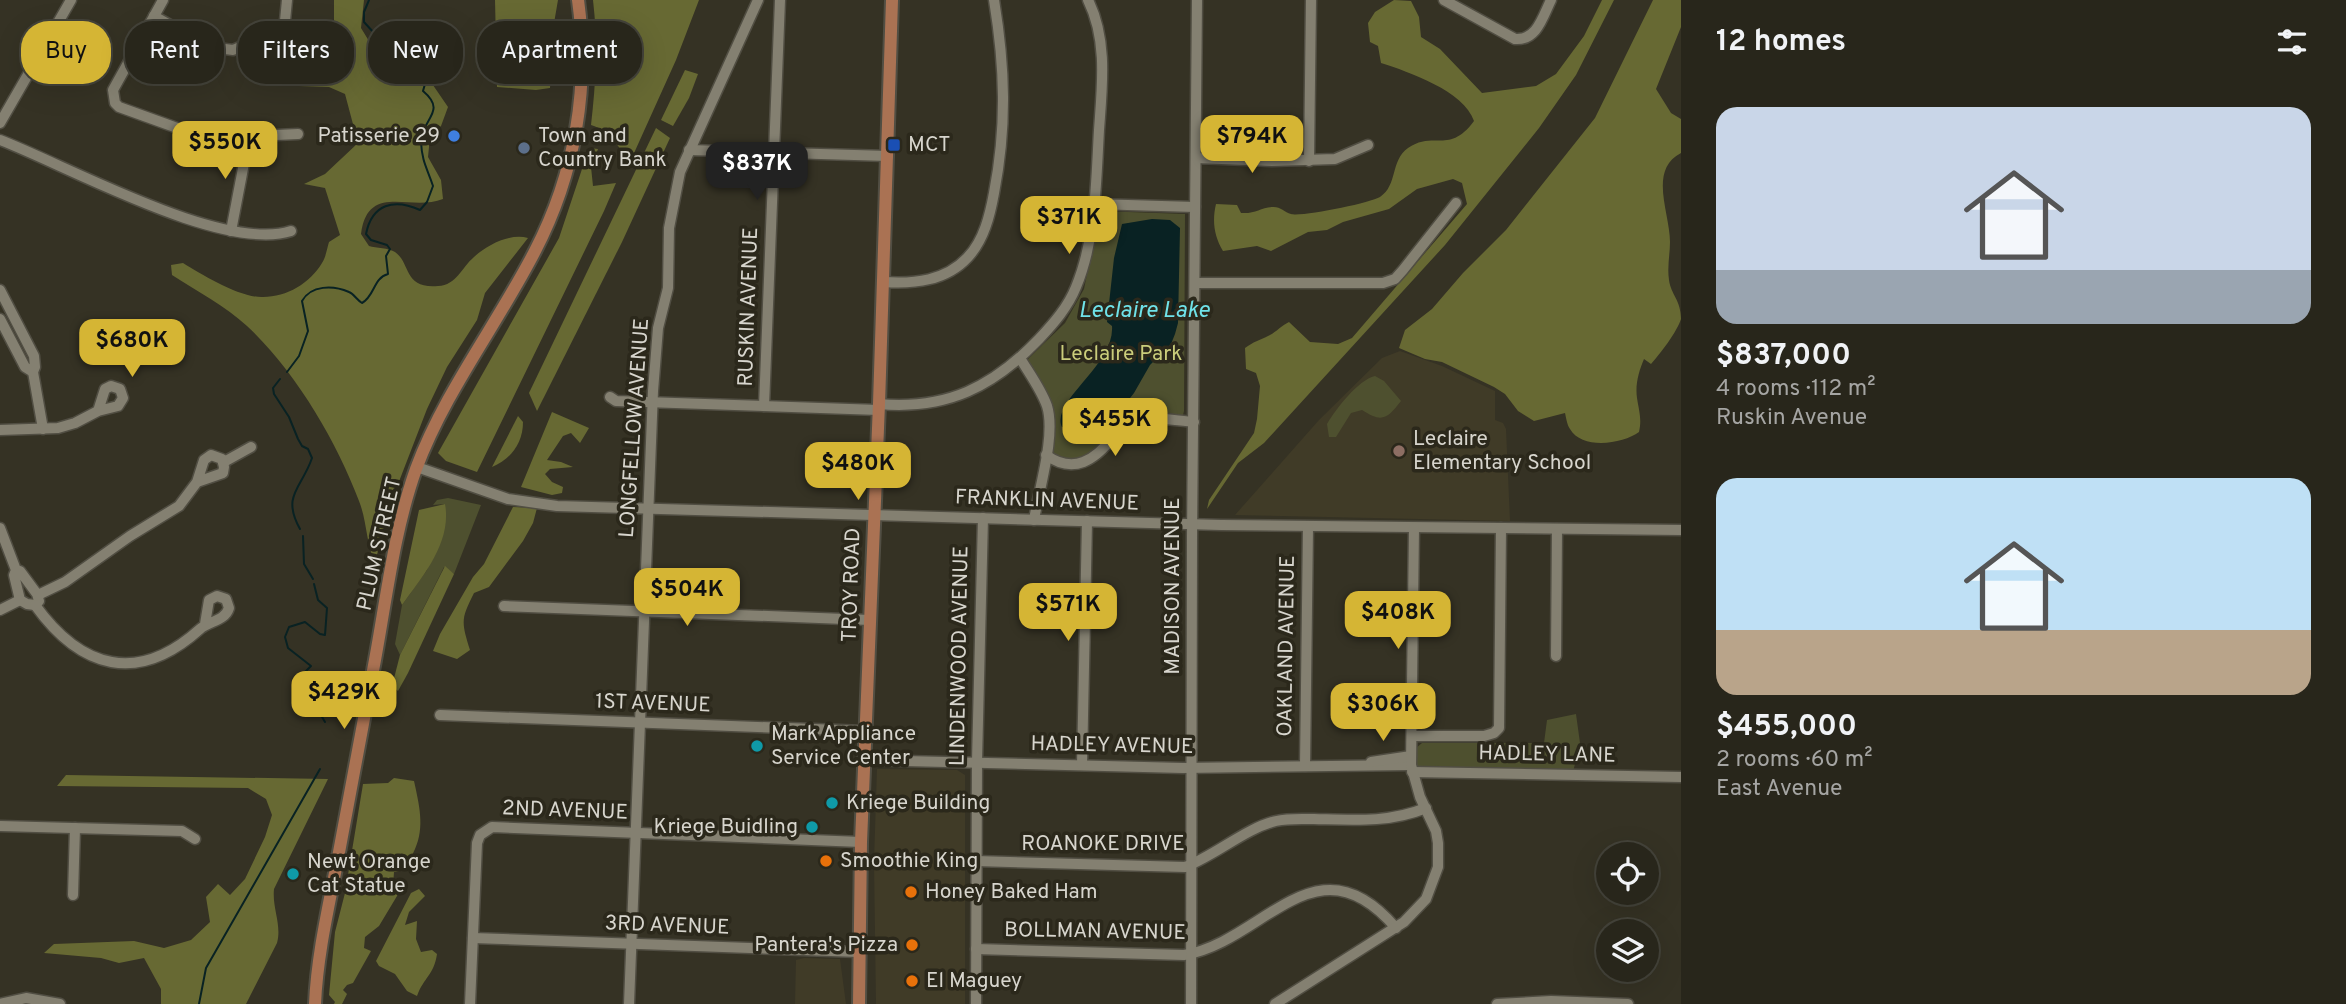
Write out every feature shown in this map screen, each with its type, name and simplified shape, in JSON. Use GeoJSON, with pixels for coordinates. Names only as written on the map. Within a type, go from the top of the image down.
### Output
{"type":"FeatureCollection","features":[{"type":"Feature","properties":{"kind":"main road","name":"PLUM STREET"},"geometry":{"type":"LineString","coordinates":[[315,1004],[331,894],[405,501],[443,409],[535,251],[564,184],[576,132],[581,91],[582,44],[578,0]]}},
{"type":"Feature","properties":{"kind":"main road","name":"TROY ROAD"},"geometry":{"type":"LineString","coordinates":[[859,1004],[861,842],[884,282],[892,0]]}},
{"type":"Feature","properties":{"kind":"street"},"geometry":{"type":"LineString","coordinates":[[0,123],[71,0]]}},
{"type":"Feature","properties":{"kind":"street"},"geometry":{"type":"LineString","coordinates":[[163,0],[113,90],[115,103],[119,107],[195,135],[215,138],[298,134]]}},
{"type":"Feature","properties":{"kind":"street"},"geometry":{"type":"LineString","coordinates":[[154,16],[209,47],[233,50],[277,31],[285,21],[287,0]]}},
{"type":"Feature","properties":{"kind":"street","name":"LONGFELLOW AVENUE"},"geometry":{"type":"LineString","coordinates":[[629,1004],[653,402],[658,328],[669,276],[670,220],[680,172],[758,0]]}},
{"type":"Feature","properties":{"kind":"street","name":"RUSKIN AVENUE"},"geometry":{"type":"LineString","coordinates":[[764,406],[780,0]]}},
{"type":"Feature","properties":{"kind":"street"},"geometry":{"type":"LineString","coordinates":[[884,282],[919,282],[940,276],[968,257],[982,237],[994,193],[1004,124],[1004,76],[995,0]]}},
{"type":"Feature","properties":{"kind":"street"},"geometry":{"type":"LineString","coordinates":[[610,397],[616,401],[764,406],[924,405],[960,396],[986,383],[1020,358],[1046,332],[1070,299],[1081,272],[1094,204],[1102,59],[1099,31],[1088,0]]}},
{"type":"Feature","properties":{"kind":"street","name":"MADISON AVENUE"},"geometry":{"type":"LineString","coordinates":[[1191,1004],[1196,0]]}},
{"type":"Feature","properties":{"kind":"street"},"geometry":{"type":"LineString","coordinates":[[1309,161],[1311,0]]}},
{"type":"Feature","properties":{"kind":"street"},"geometry":{"type":"LineString","coordinates":[[1444,0],[1516,39],[1523,40],[1533,35],[1551,0]]}},
{"type":"Feature","properties":{"kind":"street"},"geometry":{"type":"LineString","coordinates":[[231,231],[249,137]]}},
{"type":"Feature","properties":{"kind":"street"},"geometry":{"type":"LineString","coordinates":[[0,140],[191,220],[231,231],[277,236],[291,231]]}},
{"type":"Feature","properties":{"kind":"street"},"geometry":{"type":"LineString","coordinates":[[1196,158],[1309,161],[1335,159],[1368,145]]}},
{"type":"Feature","properties":{"kind":"street"},"geometry":{"type":"LineString","coordinates":[[689,150],[888,156]]}},
{"type":"Feature","properties":{"kind":"street"},"geometry":{"type":"LineString","coordinates":[[1195,283],[1382,283],[1395,279],[1404,270],[1456,203]]}},
{"type":"Feature","properties":{"kind":"street"},"geometry":{"type":"LineString","coordinates":[[1094,204],[1195,207]]}},
{"type":"Feature","properties":{"kind":"street"},"geometry":{"type":"LineString","coordinates":[[0,290],[32,350],[43,429]]}},
{"type":"Feature","properties":{"kind":"street"},"geometry":{"type":"LineString","coordinates":[[0,319],[25,367],[33,372]]}},
{"type":"Feature","properties":{"kind":"street"},"geometry":{"type":"LineString","coordinates":[[1020,358],[1048,409],[1051,428],[1034,520]]}},
{"type":"Feature","properties":{"kind":"street"},"geometry":{"type":"LineString","coordinates":[[0,430],[68,426],[98,411]]}},
{"type":"Feature","properties":{"kind":"street"},"geometry":{"type":"LineString","coordinates":[[1046,455],[1062,465],[1078,465],[1095,455],[1121,426],[1131,420],[1194,422]]}},
{"type":"Feature","properties":{"kind":"street"},"geometry":{"type":"LineString","coordinates":[[224,462],[251,447]]}},
{"type":"Feature","properties":{"kind":"street"},"geometry":{"type":"LineString","coordinates":[[0,528],[16,570],[14,575],[20,600],[27,604],[65,582],[130,536],[179,506],[197,482],[206,458],[218,456],[224,462]]}},
{"type":"Feature","properties":{"kind":"street"},"geometry":{"type":"LineString","coordinates":[[197,482],[223,473],[224,462]]}},
{"type":"Feature","properties":{"kind":"street","name":"FRANKLIN AVENUE"},"geometry":{"type":"LineString","coordinates":[[417,467],[521,502],[648,509],[1308,527],[1681,530]]}},
{"type":"Feature","properties":{"kind":"street","name":"LINDENWOOD AVENUE"},"geometry":{"type":"LineString","coordinates":[[976,1004],[977,761],[983,518]]}},
{"type":"Feature","properties":{"kind":"street"},"geometry":{"type":"LineString","coordinates":[[1082,765],[1087,521]]}},
{"type":"Feature","properties":{"kind":"street","name":"OAKLAND AVENUE"},"geometry":{"type":"LineString","coordinates":[[1305,766],[1308,527]]}},
{"type":"Feature","properties":{"kind":"street"},"geometry":{"type":"LineString","coordinates":[[1275,1004],[1396,928],[1419,908],[1435,877],[1438,843],[1436,831],[1411,764],[1415,528]]}},
{"type":"Feature","properties":{"kind":"street"},"geometry":{"type":"LineString","coordinates":[[1412,736],[1490,735],[1499,728],[1502,528]]}},
{"type":"Feature","properties":{"kind":"street"},"geometry":{"type":"LineString","coordinates":[[1556,656],[1557,529]]}},
{"type":"Feature","properties":{"kind":"street"},"geometry":{"type":"LineString","coordinates":[[16,570],[20,571],[50,625],[74,647],[97,659],[119,663],[142,661],[166,653],[190,638],[205,624]]}},
{"type":"Feature","properties":{"kind":"street"},"geometry":{"type":"LineString","coordinates":[[0,610],[20,600]]}},
{"type":"Feature","properties":{"kind":"street"},"geometry":{"type":"LineString","coordinates":[[504,606],[870,620]]}},
{"type":"Feature","properties":{"kind":"street","name":"1ST AVENUE"},"geometry":{"type":"LineString","coordinates":[[440,715],[865,731]]}},
{"type":"Feature","properties":{"kind":"street","name":"HADLEY AVENUE"},"geometry":{"type":"LineString","coordinates":[[864,760],[1192,767],[1411,764]]}},
{"type":"Feature","properties":{"kind":"street","name":"HADLEY LANE"},"geometry":{"type":"LineString","coordinates":[[1411,764],[1681,776]]}},
{"type":"Feature","properties":{"kind":"street","name":"ROANOKE DRIVE"},"geometry":{"type":"LineString","coordinates":[[976,861],[1182,867],[1215,854],[1253,830],[1275,821],[1384,820],[1426,808]]}},
{"type":"Feature","properties":{"kind":"street"},"geometry":{"type":"LineString","coordinates":[[0,826],[182,831],[195,839]]}},
{"type":"Feature","properties":{"kind":"street","name":"2ND AVENUE"},"geometry":{"type":"LineString","coordinates":[[473,938],[477,844],[480,835],[496,826],[861,842]]}},
{"type":"Feature","properties":{"kind":"street"},"geometry":{"type":"LineString","coordinates":[[73,895],[75,828]]}},
{"type":"Feature","properties":{"kind":"street","name":"BOLLMAN AVENUE"},"geometry":{"type":"LineString","coordinates":[[976,949],[1192,954],[1210,949],[1295,898],[1317,891],[1338,891],[1362,898],[1382,912],[1396,928]]}},
{"type":"Feature","properties":{"kind":"street"},"geometry":{"type":"LineString","coordinates":[[470,1004],[473,938]]}},
{"type":"Feature","properties":{"kind":"street","name":"3RD AVENUE"},"geometry":{"type":"LineString","coordinates":[[473,938],[859,952]]}},
{"type":"Feature","properties":{"kind":"street"},"geometry":{"type":"LineString","coordinates":[[0,1004],[26,998],[60,1004]]}},
{"type":"Feature","properties":{"kind":"street"},"geometry":{"type":"LineString","coordinates":[[1497,1004],[1628,1004]]}},
{"type":"Feature","properties":{"kind":"shaded area","name":"Leclaire Elementary School"},"geometry":{"type":"Polygon","coordinates":[[[1400,351],[1442,366],[1495,391],[1495,420],[1503,423],[1506,429],[1510,521],[1235,515],[1319,420],[1382,358],[1400,351]]]}},
{"type":"Feature","properties":{"kind":"shaded area"},"geometry":{"type":"Polygon","coordinates":[[[877,769],[957,770],[965,775],[965,1004],[876,1004],[874,861],[877,769]]]}},
{"type":"Feature","properties":{"kind":"shaded area"},"geometry":{"type":"Polygon","coordinates":[[[840,959],[846,1004],[795,1004],[796,960],[840,959]]]}},
{"type":"Feature","properties":{"kind":"green space"},"geometry":{"type":"Polygon","coordinates":[[[334,0],[364,0],[361,28],[368,39],[368,84],[432,84],[448,107],[441,126],[430,137],[428,157],[441,180],[443,199],[417,203],[392,202],[372,208],[365,218],[361,234],[369,246],[395,252],[419,284],[438,286],[450,283],[474,257],[492,244],[514,237],[528,238],[485,293],[477,320],[447,367],[427,409],[388,510],[375,563],[362,509],[350,478],[326,431],[297,385],[282,364],[247,326],[220,305],[172,275],[171,265],[183,263],[222,285],[244,294],[263,297],[297,288],[317,270],[329,242],[340,235],[325,188],[304,184],[325,174],[358,143],[345,94],[329,87],[299,86],[354,84],[354,21],[334,21],[334,0]]]}},
{"type":"Feature","properties":{"kind":"green space"},"geometry":{"type":"Polygon","coordinates":[[[495,0],[558,0],[554,21],[495,21],[495,0]]]}},
{"type":"Feature","properties":{"kind":"green space"},"geometry":{"type":"Polygon","coordinates":[[[593,0],[699,0],[676,60],[630,162],[609,135],[591,125],[595,84],[642,84],[642,21],[595,21],[593,0]]]}},
{"type":"Feature","properties":{"kind":"green space"},"geometry":{"type":"Polygon","coordinates":[[[1394,0],[1411,1],[1419,17],[1421,37],[1440,49],[1482,93],[1536,86],[1556,74],[1584,36],[1602,0],[1614,0],[1576,75],[1539,128],[1445,245],[1264,443],[1238,463],[1207,509],[1209,500],[1254,433],[1260,386],[1256,373],[1246,369],[1245,348],[1289,322],[1310,342],[1338,344],[1352,338],[1467,204],[1462,183],[1453,179],[1417,189],[1389,209],[1343,222],[1327,230],[1308,232],[1271,251],[1257,246],[1223,251],[1218,240],[1214,222],[1216,204],[1237,205],[1241,213],[1275,207],[1298,214],[1374,200],[1386,192],[1402,153],[1408,148],[1417,143],[1457,137],[1474,121],[1468,110],[1448,92],[1420,77],[1381,63],[1378,46],[1370,42],[1368,23],[1375,12],[1394,0]]]}},
{"type":"Feature","properties":{"kind":"green space"},"geometry":{"type":"Polygon","coordinates":[[[1653,0],[1681,0],[1681,27],[1656,89],[1671,113],[1681,119],[1681,153],[1665,170],[1663,193],[1670,242],[1669,280],[1681,319],[1651,364],[1644,359],[1642,364],[1637,388],[1639,432],[1623,440],[1593,442],[1576,436],[1569,427],[1565,413],[1534,421],[1518,411],[1505,394],[1494,387],[1442,362],[1425,359],[1399,348],[1405,330],[1432,309],[1506,230],[1595,118],[1653,0]]]}},
{"type":"Feature","properties":{"kind":"green space"},"geometry":{"type":"Polygon","coordinates":[[[685,70],[698,74],[689,98],[673,126],[661,120],[685,70]]]}},
{"type":"Feature","properties":{"kind":"green space"},"geometry":{"type":"Polygon","coordinates":[[[497,84],[550,84],[550,88],[536,90],[497,87],[497,84]]]}},
{"type":"Feature","properties":{"kind":"green space"},"geometry":{"type":"Polygon","coordinates":[[[656,128],[670,138],[622,242],[537,411],[529,393],[656,128]]]}},
{"type":"Feature","properties":{"kind":"green space"},"geometry":{"type":"Polygon","coordinates":[[[589,148],[598,149],[591,167],[593,186],[616,183],[604,211],[477,472],[446,461],[438,453],[559,238],[589,148]]]}},
{"type":"Feature","properties":{"kind":"green space","name":"Leclaire Park"},"geometry":{"type":"Polygon","coordinates":[[[1100,211],[1185,214],[1184,411],[1183,415],[1138,415],[1094,452],[1074,463],[1052,454],[1054,426],[1050,404],[1027,360],[1065,323],[1084,289],[1100,211]]]}},
{"type":"Feature","properties":{"kind":"green space"},"geometry":{"type":"Polygon","coordinates":[[[1375,376],[1384,381],[1401,401],[1384,417],[1375,417],[1362,410],[1351,413],[1336,437],[1329,437],[1327,424],[1336,411],[1355,389],[1375,376]]]}},
{"type":"Feature","properties":{"kind":"green space"},"geometry":{"type":"Polygon","coordinates":[[[552,412],[589,428],[580,443],[571,433],[563,436],[547,460],[573,467],[550,469],[545,474],[552,482],[563,487],[562,493],[552,495],[521,487],[552,412]]]}},
{"type":"Feature","properties":{"kind":"green space"},"geometry":{"type":"Polygon","coordinates":[[[518,416],[523,422],[521,437],[515,449],[505,460],[492,467],[518,416]]]}},
{"type":"Feature","properties":{"kind":"green space"},"geometry":{"type":"Polygon","coordinates":[[[448,498],[481,505],[454,574],[444,567],[400,655],[395,644],[402,605],[427,570],[445,504],[433,505],[437,500],[448,498]]]}},
{"type":"Feature","properties":{"kind":"green space"},"geometry":{"type":"Polygon","coordinates":[[[445,504],[446,518],[440,545],[427,570],[402,605],[400,600],[419,510],[445,504]]]}},
{"type":"Feature","properties":{"kind":"green space"},"geometry":{"type":"Polygon","coordinates":[[[513,507],[537,508],[533,523],[523,541],[489,587],[474,593],[464,620],[470,650],[457,659],[433,651],[473,577],[484,564],[513,507]]]}},
{"type":"Feature","properties":{"kind":"green space"},"geometry":{"type":"Polygon","coordinates":[[[445,566],[454,574],[398,691],[392,686],[400,655],[445,566]]]}},
{"type":"Feature","properties":{"kind":"green space"},"geometry":{"type":"Polygon","coordinates":[[[1576,714],[1580,743],[1573,772],[1416,768],[1416,748],[1422,743],[1544,743],[1547,720],[1576,714]]]}},
{"type":"Feature","properties":{"kind":"green space"},"geometry":{"type":"Polygon","coordinates":[[[66,775],[328,779],[274,889],[277,943],[246,1004],[161,1004],[161,989],[144,958],[119,963],[101,958],[44,953],[54,944],[134,941],[164,948],[191,940],[210,922],[206,897],[218,884],[230,895],[245,879],[265,837],[272,815],[266,799],[248,788],[57,786],[66,775]]]}},
{"type":"Feature","properties":{"kind":"green space"},"geometry":{"type":"Polygon","coordinates":[[[394,778],[414,781],[420,815],[418,841],[407,867],[394,872],[393,887],[399,891],[397,896],[379,926],[365,937],[364,948],[371,951],[353,983],[343,990],[347,994],[342,1004],[334,1004],[329,995],[335,932],[345,893],[363,784],[388,783],[394,778]]]}},
{"type":"Feature","properties":{"kind":"green space"},"geometry":{"type":"Polygon","coordinates":[[[419,889],[425,896],[409,912],[405,925],[417,921],[416,939],[421,952],[432,950],[437,954],[434,967],[417,996],[407,991],[395,974],[379,966],[376,961],[411,893],[419,889]]]}},
{"type":"Feature","properties":{"kind":"water","name":"Leclaire Lake"},"geometry":{"type":"Polygon","coordinates":[[[1152,219],[1170,220],[1180,228],[1178,323],[1171,344],[1150,365],[1134,393],[1096,441],[1085,429],[1062,427],[1061,417],[1073,394],[1104,355],[1110,340],[1112,326],[1107,322],[1114,258],[1122,224],[1152,219]]]}},
{"type":"Feature","properties":{"kind":"waterway"},"geometry":{"type":"LineString","coordinates":[[287,372],[299,356],[308,331],[302,301],[311,292],[323,288],[349,292],[362,303],[366,300],[379,279],[388,274],[386,256],[390,249],[387,245],[371,240],[366,234],[373,216],[393,204],[420,210],[427,202],[433,186],[421,142],[433,110],[430,98],[423,91],[429,70],[428,61],[416,53],[400,61],[392,61],[385,45],[364,22],[364,12],[369,0]]}},
{"type":"Feature","properties":{"kind":"waterway"},"geometry":{"type":"LineString","coordinates":[[280,379],[273,388],[274,394],[289,417],[302,446],[308,449],[312,458],[293,500],[292,508],[300,529]]}},
{"type":"Feature","properties":{"kind":"waterway"},"geometry":{"type":"LineString","coordinates":[[303,536],[304,564],[313,579]]}},
{"type":"Feature","properties":{"kind":"waterway"},"geometry":{"type":"LineString","coordinates":[[314,584],[318,600],[327,608],[325,635],[305,622],[289,627],[285,637],[288,648],[311,666],[301,676],[302,689],[325,722]]}},
{"type":"Feature","properties":{"kind":"waterway"},"geometry":{"type":"LineString","coordinates":[[199,1004],[206,968],[320,769]]}},
{"type":"Feature","properties":{"kind":"place","name":"Patisserie 29"},"geometry":{"type":"Point","coordinates":[454,136]}},
{"type":"Feature","properties":{"kind":"place","name":"MCT"},"geometry":{"type":"Point","coordinates":[894,145]}},
{"type":"Feature","properties":{"kind":"place","name":"Town and Country Bank"},"geometry":{"type":"Point","coordinates":[524,148]}},
{"type":"Feature","properties":{"kind":"place","name":"Leclaire Elementary School"},"geometry":{"type":"Point","coordinates":[1399,451]}},
{"type":"Feature","properties":{"kind":"place","name":"Mark Appliance Service Center"},"geometry":{"type":"Point","coordinates":[757,746]}},
{"type":"Feature","properties":{"kind":"place","name":"Kriege Building"},"geometry":{"type":"Point","coordinates":[832,803]}},
{"type":"Feature","properties":{"kind":"place","name":"Kriege Buidling"},"geometry":{"type":"Point","coordinates":[812,827]}},
{"type":"Feature","properties":{"kind":"place","name":"Smoothie King"},"geometry":{"type":"Point","coordinates":[826,861]}},
{"type":"Feature","properties":{"kind":"place","name":"Newt Orange Cat Statue"},"geometry":{"type":"Point","coordinates":[293,874]}},
{"type":"Feature","properties":{"kind":"place","name":"Honey Baked Ham"},"geometry":{"type":"Point","coordinates":[911,892]}},
{"type":"Feature","properties":{"kind":"place","name":"Pantera's Pizza"},"geometry":{"type":"Point","coordinates":[912,945]}},
{"type":"Feature","properties":{"kind":"place","name":"El Maguey"},"geometry":{"type":"Point","coordinates":[912,981]}}]}
